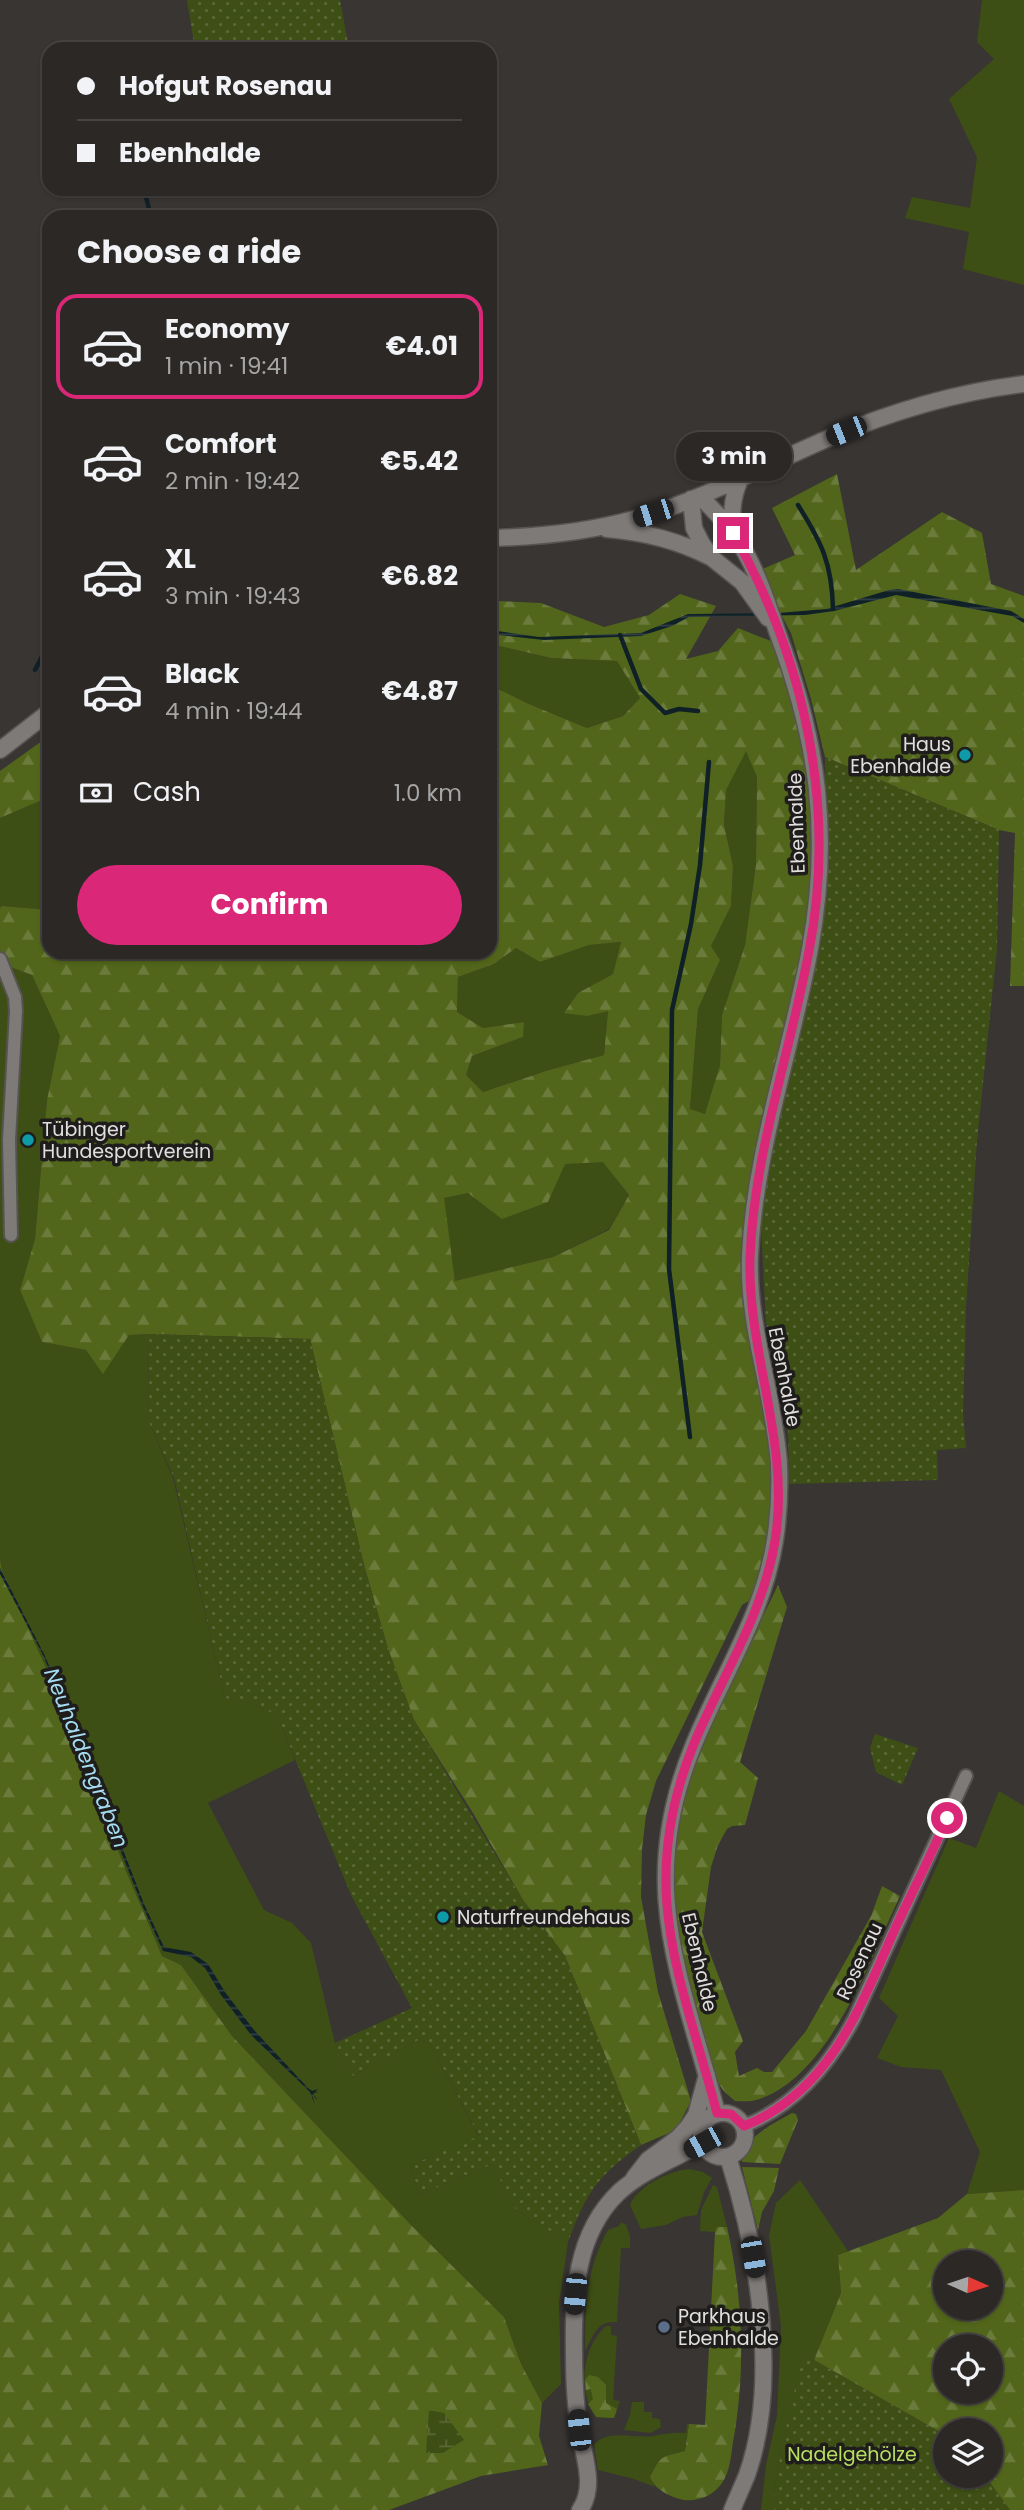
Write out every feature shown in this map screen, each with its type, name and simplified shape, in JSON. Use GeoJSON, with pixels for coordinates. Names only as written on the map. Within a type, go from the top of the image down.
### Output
{"type":"FeatureCollection","features":[{"type":"Feature","properties":{"kind":"street"},"geometry":{"type":"LineString","coordinates":[[497,538],[534,537],[638,518],[696,497],[829,438],[909,408],[967,392],[1024,384]]}},
{"type":"Feature","properties":{"kind":"street"},"geometry":{"type":"LineString","coordinates":[[733,533],[735,493],[741,478]]}},
{"type":"Feature","properties":{"kind":"street","name":"Ebenhalde"},"geometry":{"type":"LineString","coordinates":[[696,497],[733,533],[765,594],[799,693],[814,757],[820,830],[820,869],[810,950],[763,1147],[751,1238],[752,1311],[779,1466],[775,1543],[768,1575],[754,1614],[685,1768],[671,1816],[666,1851],[665,1885],[670,1941],[717,2113]]}},
{"type":"Feature","properties":{"kind":"street","name":"Ebenhalde"},"geometry":{"type":"LineString","coordinates":[[696,497],[694,528],[712,558],[742,582],[779,635]]}},
{"type":"Feature","properties":{"kind":"street"},"geometry":{"type":"LineString","coordinates":[[594,528],[676,541],[712,558]]}},
{"type":"Feature","properties":{"kind":"street"},"geometry":{"type":"LineString","coordinates":[[0,750],[42,717]]}},
{"type":"Feature","properties":{"kind":"street"},"geometry":{"type":"LineString","coordinates":[[0,958],[15,997],[16,1011],[9,1139],[12,1235]]}},
{"type":"Feature","properties":{"kind":"street","name":"Rosenau"},"geometry":{"type":"LineString","coordinates":[[744,2126],[806,2088],[837,2050],[854,2019],[966,1776]]}},
{"type":"Feature","properties":{"kind":"street"},"geometry":{"type":"LineString","coordinates":[[580,2510],[590,2489],[579,2430],[574,2372],[573,2309],[582,2252],[594,2224],[608,2203],[631,2182],[648,2160],[678,2138],[688,2127],[696,2115],[707,2076]]}},
{"type":"Feature","properties":{"kind":"street"},"geometry":{"type":"LineString","coordinates":[[717,2113],[731,2114],[744,2126],[743,2146],[728,2157],[711,2154],[703,2143],[702,2129],[717,2113]]}},
{"type":"Feature","properties":{"kind":"street"},"geometry":{"type":"LineString","coordinates":[[631,2182],[703,2143]]}},
{"type":"Feature","properties":{"kind":"street"},"geometry":{"type":"LineString","coordinates":[[728,2157],[751,2243],[762,2322],[760,2402],[747,2474],[745,2510]]}},
{"type":"Feature","properties":{"kind":"street"},"geometry":{"type":"LineString","coordinates":[[732,2510],[747,2474]]}},
{"type":"Feature","properties":{"kind":"green space"},"geometry":{"type":"Polygon","coordinates":[[[187,0],[340,0],[348,42],[194,42],[187,0]]]}},
{"type":"Feature","properties":{"kind":"green space"},"geometry":{"type":"Polygon","coordinates":[[[982,0],[1024,0],[1024,285],[963,269],[969,232],[905,218],[912,197],[970,208],[977,157],[949,99],[994,59],[977,42],[982,0]]]}},
{"type":"Feature","properties":{"kind":"green space"},"geometry":{"type":"Polygon","coordinates":[[[837,474],[856,570],[942,512],[982,533],[991,584],[1024,596],[1024,986],[1010,986],[1015,833],[999,830],[825,757],[791,633],[758,571],[795,555],[772,508],[837,474]]]}},
{"type":"Feature","properties":{"kind":"green space"},"geometry":{"type":"Polygon","coordinates":[[[680,594],[716,606],[686,659],[718,651],[738,628],[783,646],[794,676],[820,858],[751,1238],[777,1453],[762,1593],[742,1605],[656,1781],[646,1815],[641,1897],[658,1992],[691,2101],[676,2130],[641,2145],[565,1956],[523,1900],[473,1813],[414,1720],[388,1649],[364,1565],[310,1339],[129,1335],[103,1374],[86,1350],[42,1342],[20,1290],[35,1239],[47,1100],[60,1036],[32,975],[0,963],[2,906],[42,909],[42,959],[497,959],[497,688],[587,728],[623,716],[640,698],[617,661],[551,658],[497,645],[497,601],[541,603],[604,627],[649,615],[680,594]],[[746,751],[726,790],[724,825],[733,866],[731,906],[711,946],[720,960],[698,1009],[690,1109],[705,1114],[720,1065],[722,1015],[745,945],[756,864],[757,777],[746,751]],[[621,942],[589,945],[540,962],[516,948],[494,964],[458,977],[457,1012],[483,1028],[524,1022],[523,1037],[472,1056],[466,1075],[483,1092],[604,1055],[608,1011],[587,1016],[564,1013],[578,993],[613,974],[621,942]],[[603,1162],[565,1164],[548,1202],[502,1219],[468,1193],[444,1198],[455,1281],[553,1257],[609,1230],[629,1195],[603,1162]]]}},
{"type":"Feature","properties":{"kind":"green space"},"geometry":{"type":"Polygon","coordinates":[[[497,645],[551,658],[617,661],[640,698],[623,716],[587,728],[497,688],[497,645]]]}},
{"type":"Feature","properties":{"kind":"green space"},"geometry":{"type":"Polygon","coordinates":[[[42,741],[42,800],[0,818],[0,771],[42,741]]]}},
{"type":"Feature","properties":{"kind":"green space"},"geometry":{"type":"Polygon","coordinates":[[[746,750],[757,777],[756,863],[745,945],[722,1015],[720,1065],[706,1114],[690,1110],[698,1009],[720,960],[711,946],[731,906],[733,866],[724,825],[726,789],[746,750]]]}},
{"type":"Feature","properties":{"kind":"green space"},"geometry":{"type":"Polygon","coordinates":[[[825,757],[999,830],[997,948],[977,1141],[966,1307],[963,1413],[966,1448],[937,1450],[938,1480],[789,1484],[788,1417],[766,1322],[761,1226],[770,1135],[826,861],[825,757]]]}},
{"type":"Feature","properties":{"kind":"green space"},"geometry":{"type":"Polygon","coordinates":[[[42,800],[42,909],[0,908],[0,818],[42,800]]]}},
{"type":"Feature","properties":{"kind":"green space"},"geometry":{"type":"Polygon","coordinates":[[[621,942],[613,974],[578,993],[565,1012],[587,1016],[608,1010],[604,1055],[483,1092],[466,1075],[472,1056],[523,1037],[523,1022],[483,1028],[457,1012],[458,977],[494,964],[516,948],[540,962],[589,945],[621,942]]]}},
{"type":"Feature","properties":{"kind":"green space"},"geometry":{"type":"Polygon","coordinates":[[[0,963],[32,975],[60,1036],[47,1100],[35,1239],[20,1290],[42,1342],[86,1350],[103,1373],[129,1335],[148,1334],[149,1422],[173,1478],[225,1698],[253,1704],[277,1715],[295,1760],[208,1803],[264,1910],[292,1923],[311,1943],[335,2043],[352,2076],[426,2036],[479,2137],[411,2165],[419,2195],[492,2164],[516,2210],[568,2242],[559,2303],[561,2384],[542,2403],[521,2364],[504,2317],[412,2226],[232,2036],[181,1965],[162,1956],[126,1871],[65,1710],[2,1570],[0,963]]]}},
{"type":"Feature","properties":{"kind":"green space"},"geometry":{"type":"Polygon","coordinates":[[[603,1161],[629,1195],[609,1229],[553,1257],[455,1281],[443,1198],[468,1193],[548,1202],[564,1164],[603,1161]]]}},
{"type":"Feature","properties":{"kind":"green space"},"geometry":{"type":"Polygon","coordinates":[[[148,1334],[310,1339],[364,1565],[388,1649],[414,1720],[523,1900],[565,1956],[641,2145],[603,2176],[587,2198],[568,2242],[516,2210],[492,2164],[419,2195],[411,2165],[479,2136],[426,2036],[352,2076],[335,2043],[412,2008],[351,1895],[277,1715],[253,1704],[225,1698],[174,1478],[149,1422],[148,1334]]]}},
{"type":"Feature","properties":{"kind":"green space"},"geometry":{"type":"Polygon","coordinates":[[[0,1559],[2,1570],[65,1710],[126,1871],[162,1956],[181,1965],[232,2036],[412,2226],[504,2317],[521,2364],[542,2403],[539,2436],[548,2465],[481,2476],[389,2510],[0,2510],[0,1559]]]}},
{"type":"Feature","properties":{"kind":"green space"},"geometry":{"type":"Polygon","coordinates":[[[778,1585],[787,1607],[740,1762],[758,1778],[745,1825],[727,1829],[718,1845],[711,1867],[702,1932],[743,2041],[735,2052],[739,2076],[757,2068],[772,2072],[806,2031],[871,1916],[882,1886],[900,1896],[861,1983],[826,2043],[805,2068],[782,2088],[756,2100],[735,2101],[723,2090],[714,2073],[684,1961],[673,1895],[675,1843],[683,1806],[710,1728],[778,1585]]]}},
{"type":"Feature","properties":{"kind":"green space"},"geometry":{"type":"Polygon","coordinates":[[[875,1734],[918,1748],[902,1785],[876,1772],[870,1748],[875,1734]]]}},
{"type":"Feature","properties":{"kind":"green space"},"geometry":{"type":"Polygon","coordinates":[[[999,1791],[1024,1806],[1024,2190],[967,2194],[980,2152],[941,2070],[901,2067],[877,2058],[898,2016],[879,1998],[949,1838],[976,1848],[999,1791]]]}},
{"type":"Feature","properties":{"kind":"green space"},"geometry":{"type":"Polygon","coordinates":[[[792,2113],[796,2114],[798,2120],[780,2164],[742,2162],[753,2138],[792,2113]]]}},
{"type":"Feature","properties":{"kind":"green space"},"geometry":{"type":"Polygon","coordinates":[[[742,2167],[779,2168],[774,2191],[762,2212],[758,2230],[742,2167]]]}},
{"type":"Feature","properties":{"kind":"green space"},"geometry":{"type":"Polygon","coordinates":[[[689,2169],[703,2172],[712,2178],[704,2192],[697,2215],[683,2217],[666,2225],[641,2229],[630,2205],[634,2198],[655,2181],[689,2169]]]}},
{"type":"Feature","properties":{"kind":"green space"},"geometry":{"type":"Polygon","coordinates":[[[800,2180],[848,2251],[838,2255],[841,2293],[814,2360],[801,2358],[781,2453],[774,2510],[761,2510],[766,2465],[777,2416],[781,2326],[769,2235],[776,2203],[800,2180]]]}},
{"type":"Feature","properties":{"kind":"green space"},"geometry":{"type":"Polygon","coordinates":[[[713,2185],[717,2187],[727,2227],[718,2228],[715,2232],[700,2231],[701,2210],[713,2185]]]}},
{"type":"Feature","properties":{"kind":"green space"},"geometry":{"type":"Polygon","coordinates":[[[1024,2190],[1024,2510],[1010,2510],[994,2488],[1003,2488],[1003,2418],[933,2418],[933,2428],[814,2360],[841,2293],[838,2255],[938,2218],[967,2194],[1024,2190]]]}},
{"type":"Feature","properties":{"kind":"green space"},"geometry":{"type":"Polygon","coordinates":[[[621,2222],[626,2225],[630,2236],[630,2248],[621,2248],[617,2322],[600,2327],[585,2351],[586,2304],[595,2259],[608,2230],[619,2226],[621,2222]]]}},
{"type":"Feature","properties":{"kind":"green space"},"geometry":{"type":"Polygon","coordinates":[[[717,2227],[727,2227],[737,2280],[741,2361],[737,2415],[730,2463],[722,2483],[705,2497],[684,2500],[655,2486],[650,2477],[663,2458],[685,2451],[689,2424],[705,2425],[717,2227]]]}},
{"type":"Feature","properties":{"kind":"green space"},"geometry":{"type":"Polygon","coordinates":[[[606,2326],[611,2326],[611,2335],[617,2336],[613,2400],[620,2401],[614,2418],[596,2417],[590,2407],[584,2383],[587,2357],[598,2335],[606,2326]]]}},
{"type":"Feature","properties":{"kind":"green space","name":"Nadelgehölze"},"geometry":{"type":"Polygon","coordinates":[[[801,2357],[814,2360],[933,2428],[933,2488],[994,2488],[1010,2510],[774,2510],[781,2452],[801,2357]]]}},
{"type":"Feature","properties":{"kind":"green space"},"geometry":{"type":"Polygon","coordinates":[[[589,2375],[598,2377],[606,2385],[606,2403],[617,2409],[614,2418],[596,2417],[588,2404],[593,2399],[591,2389],[586,2390],[585,2380],[589,2375]]]}},
{"type":"Feature","properties":{"kind":"green space"},"geometry":{"type":"Polygon","coordinates":[[[632,2402],[644,2402],[644,2412],[652,2412],[652,2418],[660,2419],[661,2427],[651,2433],[624,2430],[632,2402]]]}},
{"type":"Feature","properties":{"kind":"green space"},"geometry":{"type":"Polygon","coordinates":[[[429,2410],[444,2413],[464,2440],[443,2453],[426,2453],[429,2410]]]}},
{"type":"Feature","properties":{"kind":"green space"},"geometry":{"type":"Polygon","coordinates":[[[687,2424],[685,2451],[660,2461],[650,2477],[655,2487],[598,2470],[594,2445],[600,2440],[614,2435],[646,2437],[686,2433],[687,2424]]]}},
{"type":"Feature","properties":{"kind":"water"},"geometry":{"type":"Polygon","coordinates":[[[898,589],[1011,611],[1024,619],[1024,623],[1012,616],[896,595],[834,611],[805,615],[689,617],[672,626],[641,636],[544,640],[497,635],[497,631],[539,637],[641,633],[688,614],[778,613],[826,609],[898,589]]]}},
{"type":"Feature","properties":{"kind":"water","name":"Neuhaldengraben"},"geometry":{"type":"Polygon","coordinates":[[[0,1568],[45,1656],[144,1904],[164,1947],[191,1952],[208,1964],[254,2030],[308,2088],[312,2091],[318,2089],[315,2092],[319,2092],[313,2093],[318,2101],[312,2094],[315,2105],[310,2092],[251,2035],[205,1968],[191,1957],[163,1951],[142,1905],[44,1657],[0,1574],[0,1568]]]}},
{"type":"Feature","properties":{"kind":"waterway"},"geometry":{"type":"LineString","coordinates":[[146,196],[149,210]]}},
{"type":"Feature","properties":{"kind":"waterway"},"geometry":{"type":"LineString","coordinates":[[798,505],[824,554],[833,609]]}},
{"type":"Feature","properties":{"kind":"waterway"},"geometry":{"type":"LineString","coordinates":[[620,635],[641,689],[665,713],[679,709],[698,711]]}},
{"type":"Feature","properties":{"kind":"waterway"},"geometry":{"type":"LineString","coordinates":[[35,670],[42,656]]}},
{"type":"Feature","properties":{"kind":"waterway"},"geometry":{"type":"LineString","coordinates":[[690,1437],[669,1269],[672,1010],[691,924],[700,865],[709,762]]}},
{"type":"Feature","properties":{"kind":"place","name":"Haus Ebenhalde"},"geometry":{"type":"Point","coordinates":[965,755]}},
{"type":"Feature","properties":{"kind":"place","name":"Tübinger Hundesportverein"},"geometry":{"type":"Point","coordinates":[28,1140]}},
{"type":"Feature","properties":{"kind":"place","name":"Naturfreundehaus"},"geometry":{"type":"Point","coordinates":[443,1917]}},
{"type":"Feature","properties":{"kind":"place","name":"Parkhaus Ebenhalde"},"geometry":{"type":"Point","coordinates":[664,2327]}},
{"type":"Feature","properties":{"kind":"route"},"geometry":{"type":"LineString","coordinates":[[733,533],[765,594],[805,715],[817,778],[820,858],[810,950],[763,1147],[751,1238],[752,1311],[779,1466],[775,1543],[768,1575],[754,1614],[685,1768],[671,1816],[666,1851],[665,1885],[670,1941],[717,2113],[731,2114],[744,2126],[754,2122],[806,2088],[837,2050],[947,1818]]}}]}
